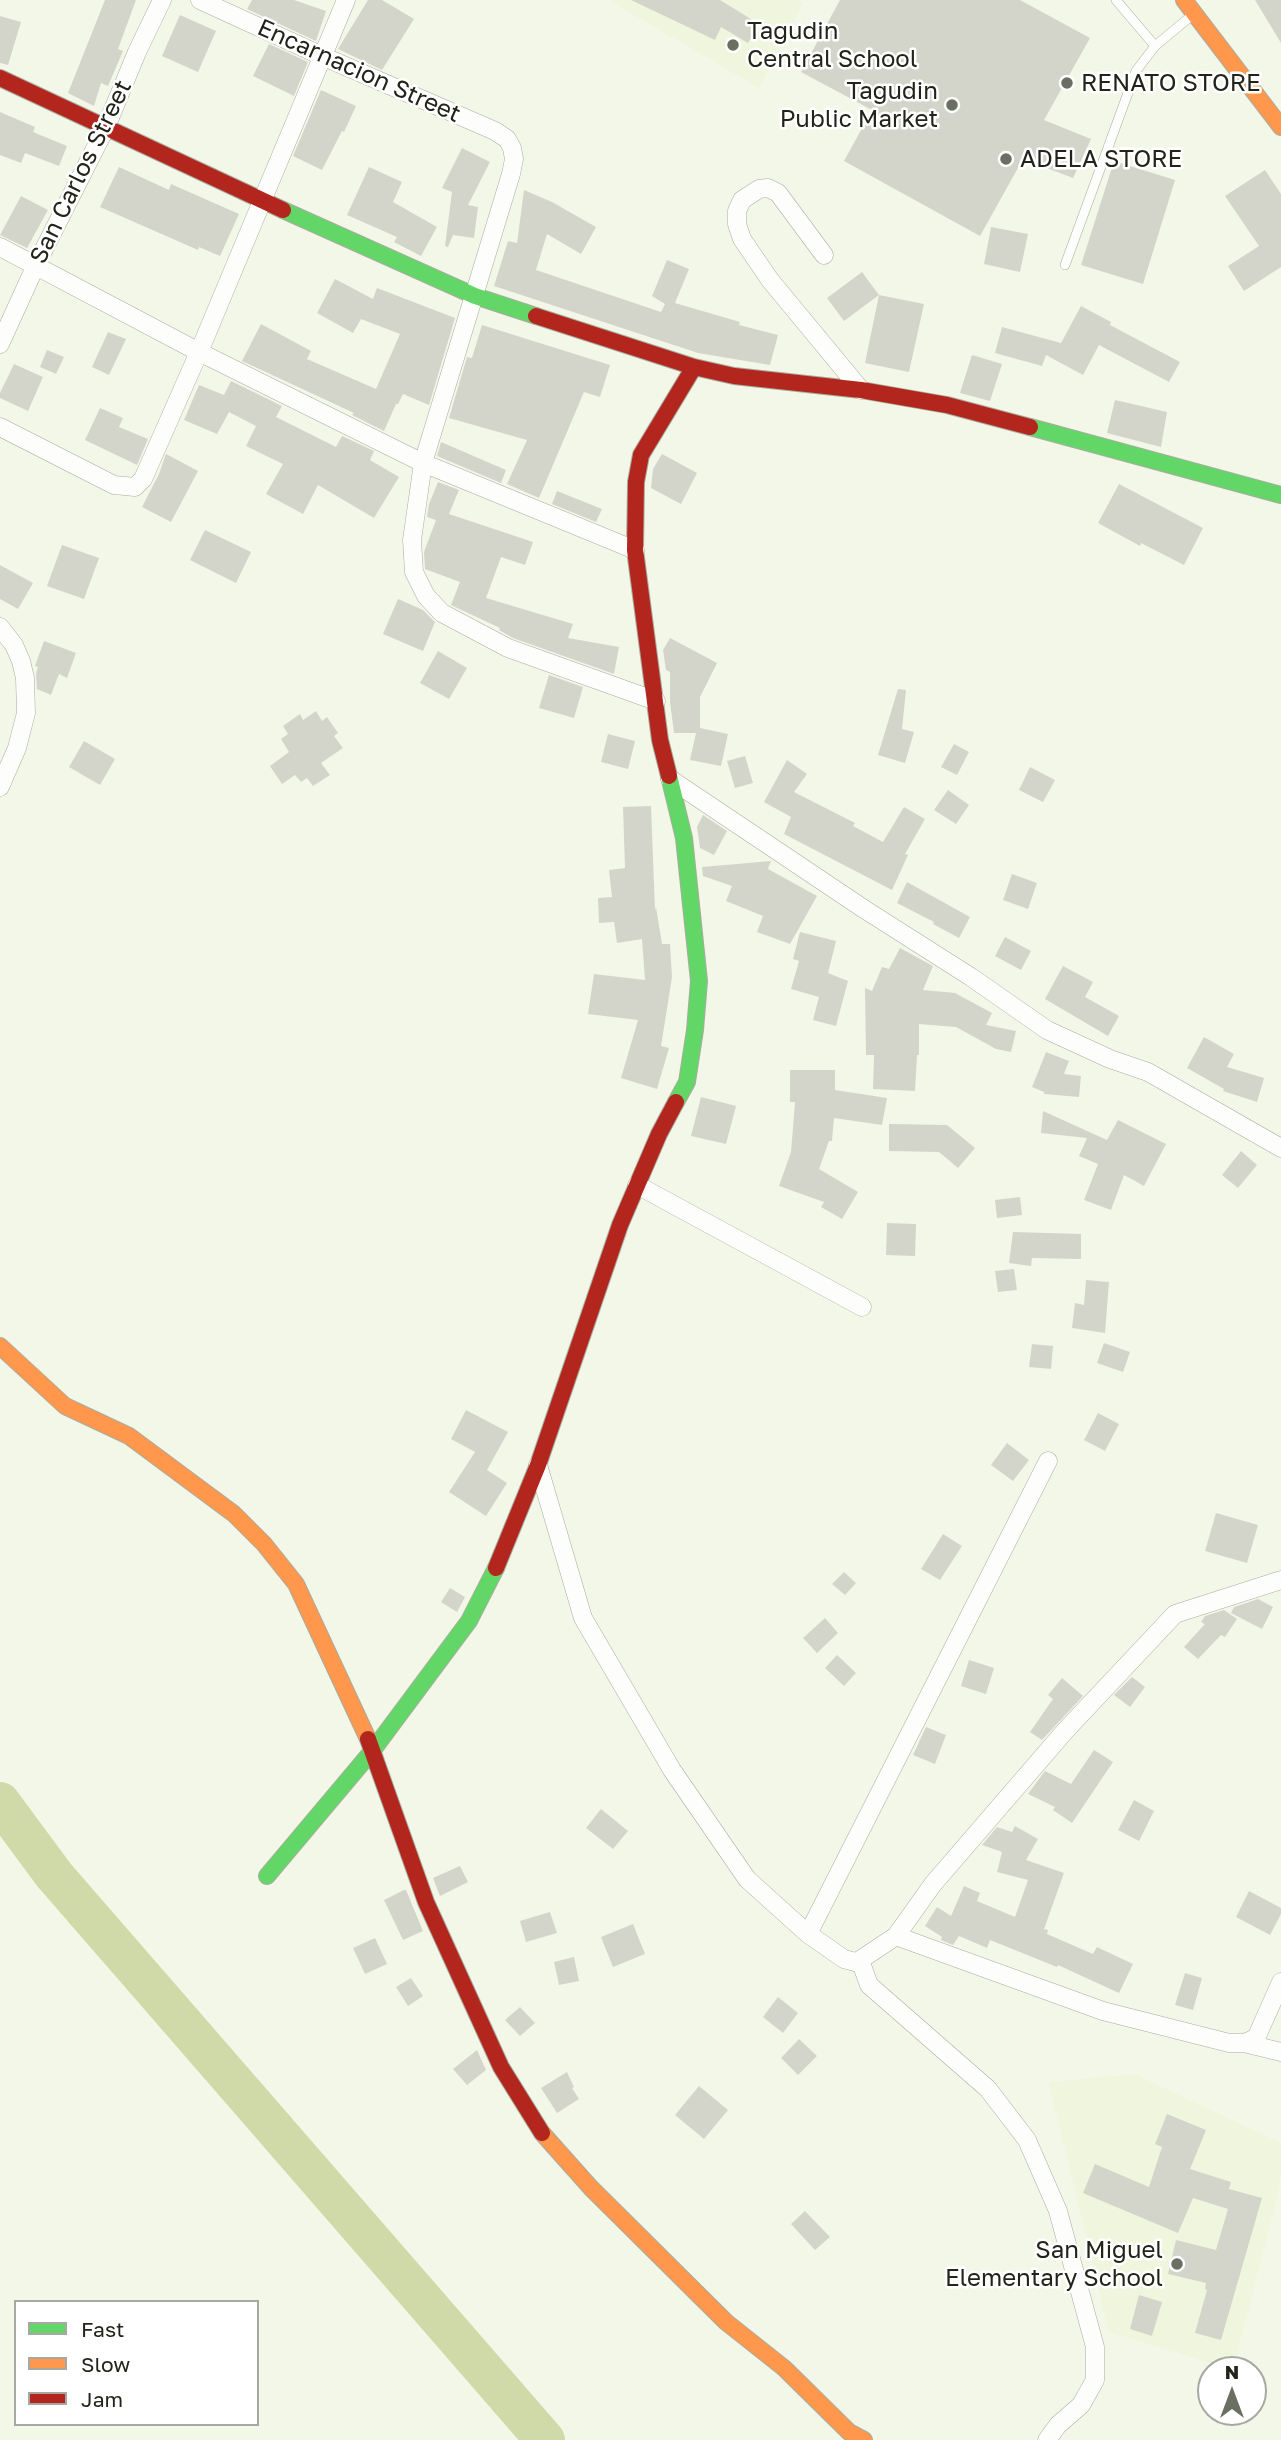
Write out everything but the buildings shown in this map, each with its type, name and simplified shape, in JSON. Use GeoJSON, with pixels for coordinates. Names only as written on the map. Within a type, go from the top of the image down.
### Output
{"type":"FeatureCollection","features":[{"type":"Feature","properties":{"kind":"main road"},"geometry":{"type":"LineString","coordinates":[[1184,0],[1281,127]]}},
{"type":"Feature","properties":{"kind":"main road"},"geometry":{"type":"LineString","coordinates":[[0,78],[475,296],[694,367],[734,376],[861,390],[947,405],[1281,495]]}},
{"type":"Feature","properties":{"kind":"main road"},"geometry":{"type":"LineString","coordinates":[[267,1876],[373,1750],[469,1621],[491,1580],[538,1465],[620,1225],[659,1134],[687,1082],[699,981],[692,906],[684,838],[660,740],[635,550],[636,482],[641,455],[694,367]]}},
{"type":"Feature","properties":{"kind":"main road"},"geometry":{"type":"LineString","coordinates":[[0,1346],[65,1406],[129,1436],[234,1514],[264,1544],[296,1584],[373,1750],[426,1902],[502,2067],[540,2130],[591,2188],[726,2322],[784,2368],[849,2432],[864,2440]]}},
{"type":"Feature","properties":{"kind":"street","name":"San Carlos Street"},"geometry":{"type":"LineString","coordinates":[[0,344],[36,265],[106,127],[162,0]]}},
{"type":"Feature","properties":{"kind":"street","name":"Encarnacion Street"},"geometry":{"type":"LineString","coordinates":[[200,0],[495,131],[507,139],[514,159],[511,174],[475,296]]}},
{"type":"Feature","properties":{"kind":"street"},"geometry":{"type":"LineString","coordinates":[[0,427],[114,485],[135,487],[149,468],[346,0]]}},
{"type":"Feature","properties":{"kind":"street"},"geometry":{"type":"LineString","coordinates":[[824,255],[778,193],[768,188],[759,189],[742,200],[737,211],[737,225],[742,239],[770,280],[861,390]]}},
{"type":"Feature","properties":{"kind":"street"},"geometry":{"type":"LineString","coordinates":[[0,247],[199,352],[423,463],[635,550]]}},
{"type":"Feature","properties":{"kind":"street"},"geometry":{"type":"LineString","coordinates":[[475,296],[423,463],[412,540],[414,572],[426,596],[442,613],[508,648],[656,701]]}},
{"type":"Feature","properties":{"kind":"street"},"geometry":{"type":"LineString","coordinates":[[0,627],[14,645],[21,661],[25,678],[26,713],[17,748],[0,787]]}},
{"type":"Feature","properties":{"kind":"street"},"geometry":{"type":"LineString","coordinates":[[670,779],[1047,1030],[1110,1059],[1148,1072],[1281,1148]]}},
{"type":"Feature","properties":{"kind":"street"},"geometry":{"type":"LineString","coordinates":[[637,1185],[862,1307]]}},
{"type":"Feature","properties":{"kind":"street"},"geometry":{"type":"LineString","coordinates":[[808,1934],[1048,1461]]}},
{"type":"Feature","properties":{"kind":"street"},"geometry":{"type":"LineString","coordinates":[[538,1465],[583,1618],[672,1770],[747,1879],[808,1934],[844,1959],[855,1962],[896,1936],[933,1884],[1065,1731],[1175,1614],[1281,1580]]}},
{"type":"Feature","properties":{"kind":"street"},"geometry":{"type":"LineString","coordinates":[[896,1936],[1103,2011],[1229,2043],[1244,2043],[1281,2052]]}},
{"type":"Feature","properties":{"kind":"street"},"geometry":{"type":"LineString","coordinates":[[860,1960],[869,1985],[988,2089],[1027,2140],[1058,2211],[1095,2347],[1095,2380],[1081,2405],[1058,2425],[1047,2440]]}},
{"type":"Feature","properties":{"kind":"street"},"geometry":{"type":"LineString","coordinates":[[1244,2043],[1257,2036],[1281,1982]]}},
{"type":"Feature","properties":{"kind":"lane"},"geometry":{"type":"LineString","coordinates":[[1116,0],[1155,46]]}},
{"type":"Feature","properties":{"kind":"lane"},"geometry":{"type":"LineString","coordinates":[[1065,265],[1136,71],[1155,46],[1194,14]]}},
{"type":"Feature","properties":{"kind":"shaded area","name":"Tagudin Central School"},"geometry":{"type":"Polygon","coordinates":[[[608,0],[798,0],[803,3],[759,88],[608,0]]]}},
{"type":"Feature","properties":{"kind":"shaded area","name":"San Miguel Elementary School"},"geometry":{"type":"Polygon","coordinates":[[[1134,2074],[1281,2143],[1281,2179],[1237,2356],[1197,2356],[1197,2359],[1109,2332],[1049,2082],[1134,2074]]]}},
{"type":"Feature","properties":{"kind":"waterway"},"geometry":{"type":"LineString","coordinates":[[0,1802],[54,1875],[545,2440]]}},
{"type":"Feature","properties":{"kind":"traffic: fast"},"geometry":{"type":"LineString","coordinates":[[283,210],[475,296],[536,316]]}},
{"type":"Feature","properties":{"kind":"traffic: fast"},"geometry":{"type":"LineString","coordinates":[[1030,427],[1281,495]]}},
{"type":"Feature","properties":{"kind":"traffic: fast"},"geometry":{"type":"LineString","coordinates":[[669,776],[684,838],[699,981],[687,1082],[676,1102]]}},
{"type":"Feature","properties":{"kind":"traffic: fast"},"geometry":{"type":"LineString","coordinates":[[267,1876],[373,1750],[469,1621],[496,1568]]}},
{"type":"Feature","properties":{"kind":"traffic: slow"},"geometry":{"type":"LineString","coordinates":[[1184,0],[1281,127]]}},
{"type":"Feature","properties":{"kind":"traffic: slow"},"geometry":{"type":"LineString","coordinates":[[0,1346],[65,1406],[129,1436],[234,1514],[264,1544],[296,1584],[368,1739]]}},
{"type":"Feature","properties":{"kind":"traffic: slow"},"geometry":{"type":"LineString","coordinates":[[542,2133],[591,2188],[726,2322],[784,2368],[849,2432],[864,2440]]}},
{"type":"Feature","properties":{"kind":"traffic: jam"},"geometry":{"type":"LineString","coordinates":[[0,78],[283,210]]}},
{"type":"Feature","properties":{"kind":"traffic: jam"},"geometry":{"type":"LineString","coordinates":[[536,316],[694,367],[734,376],[861,390],[947,405],[1030,427]]}},
{"type":"Feature","properties":{"kind":"traffic: jam"},"geometry":{"type":"LineString","coordinates":[[669,776],[660,740],[635,550],[636,482],[641,455],[694,367]]}},
{"type":"Feature","properties":{"kind":"traffic: jam"},"geometry":{"type":"LineString","coordinates":[[496,1568],[538,1465],[620,1225],[659,1134],[676,1102]]}},
{"type":"Feature","properties":{"kind":"traffic: jam"},"geometry":{"type":"LineString","coordinates":[[368,1739],[426,1902],[501,2067],[542,2133]]}},
{"type":"Feature","properties":{"kind":"place","name":"Tagudin Central School"},"geometry":{"type":"Point","coordinates":[733,45]}},
{"type":"Feature","properties":{"kind":"place","name":"RENATO STORE"},"geometry":{"type":"Point","coordinates":[1067,83]}},
{"type":"Feature","properties":{"kind":"place","name":"Tagudin Public Market"},"geometry":{"type":"Point","coordinates":[952,105]}},
{"type":"Feature","properties":{"kind":"place","name":"ADELA STORE"},"geometry":{"type":"Point","coordinates":[1006,159]}},
{"type":"Feature","properties":{"kind":"place","name":"San Miguel Elementary School"},"geometry":{"type":"Point","coordinates":[1177,2264]}}]}
